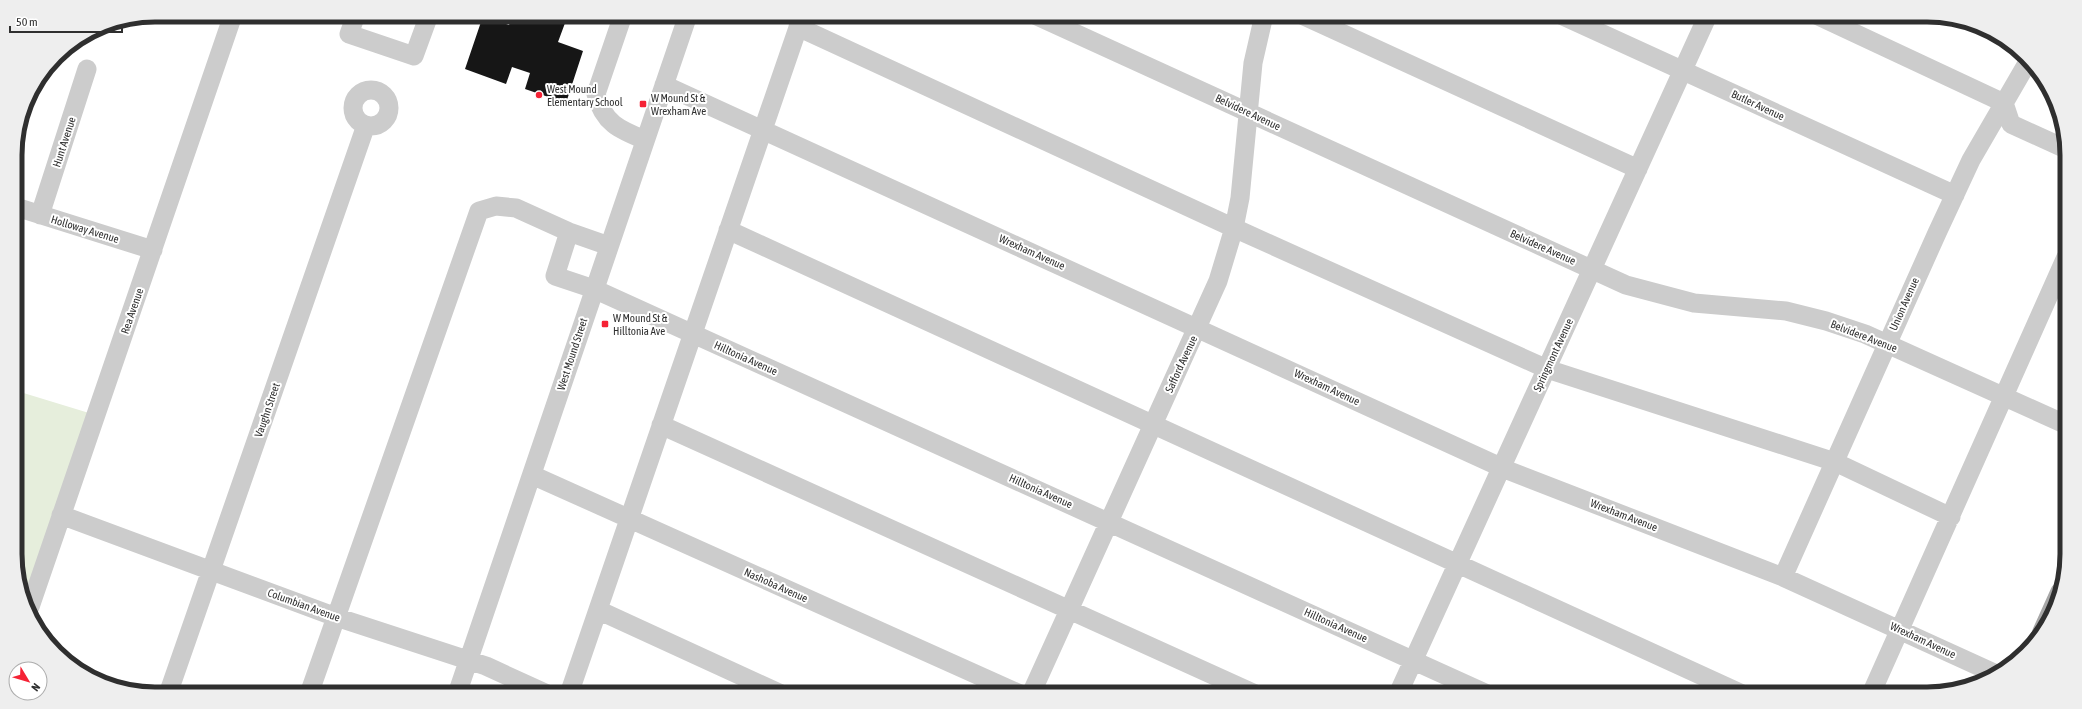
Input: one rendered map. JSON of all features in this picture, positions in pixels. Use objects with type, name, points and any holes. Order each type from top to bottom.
[{"type":"street","name":"Rea Avenue","points":[[31,603],[154,250],[231,22]]},
{"type":"street","points":[[353,22],[349,34],[414,56],[426,22]]},
{"type":"street","points":[[621,22],[596,94],[599,106],[610,123],[624,132],[645,140]]},
{"type":"street","name":"West Mound Street","points":[[459,687],[686,22]]},
{"type":"street","points":[[571,687],[800,22]]},
{"type":"street","points":[[802,22],[1234,228],[1547,369],[1835,462],[1951,517]]},
{"type":"street","name":"Belvidere Avenue","points":[[1050,22],[1626,285],[1694,303],[1786,311],[1833,323],[1865,334],[2060,422]]},
{"type":"street","name":"Safford Avenue","points":[[1034,687],[1198,328],[1218,280],[1234,228],[1240,198],[1253,62],[1262,22]]},
{"type":"street","points":[[1317,22],[1638,168]]},
{"type":"street","name":"Butler Avenue","points":[[1576,22],[1955,195]]},
{"type":"street","name":"Springmont Avenue","points":[[1401,687],[1593,270],[1705,22]]},
{"type":"street","points":[[1831,22],[2004,103],[2011,124],[2059,146]]},
{"type":"street","name":"Union Avenue","points":[[1783,577],[1971,160],[2026,66]]},
{"type":"street","name":"Hunt Avenue","points":[[40,215],[87,69]]},
{"type":"street","name":"Wrexham Avenue","points":[[664,85],[1198,328],[1501,468],[1783,577],[1990,671]]},
{"type":"street","name":"Vaughn Street","points":[[171,687],[212,572],[366,125]]},
{"type":"street","points":[[311,687],[479,211],[496,206],[516,208],[569,232],[609,246]]},
{"type":"street","name":"Holloway Avenue","points":[[22,209],[154,250]]},
{"type":"street","points":[[728,230],[1153,426],[1458,563],[1727,687]]},
{"type":"street","name":"Hilltonia Avenue","points":[[569,232],[555,276],[594,289],[1472,687]]},
{"type":"street","points":[[1874,687],[2005,397],[2060,271]]},
{"type":"street","points":[[661,425],[1240,687]]},
{"type":"street","name":"Nashoba Avenue","points":[[532,475],[1004,687]]},
{"type":"street","name":"Columbian Avenue","points":[[61,515],[336,617],[469,660],[531,687]]},
{"type":"street","points":[[598,610],[766,687]]},
{"type":"green space","points":[[22,393],[89,413],[27,590],[23,571],[22,554]]},
{"type":"building","points":[[481,22],[500,22],[509,25],[510,22],[565,22],[558,42],[583,51],[566,103],[525,89],[530,73],[512,67],[506,84],[465,69]]},
{"type":"place","name":"West Mound Elementary School","points":[[539,95]]},
{"type":"place","name":"W Mound St & Wrexham Ave","points":[[643,104]]},
{"type":"place","name":"W Mound St & Hilltonia Ave","points":[[605,324]]}]
